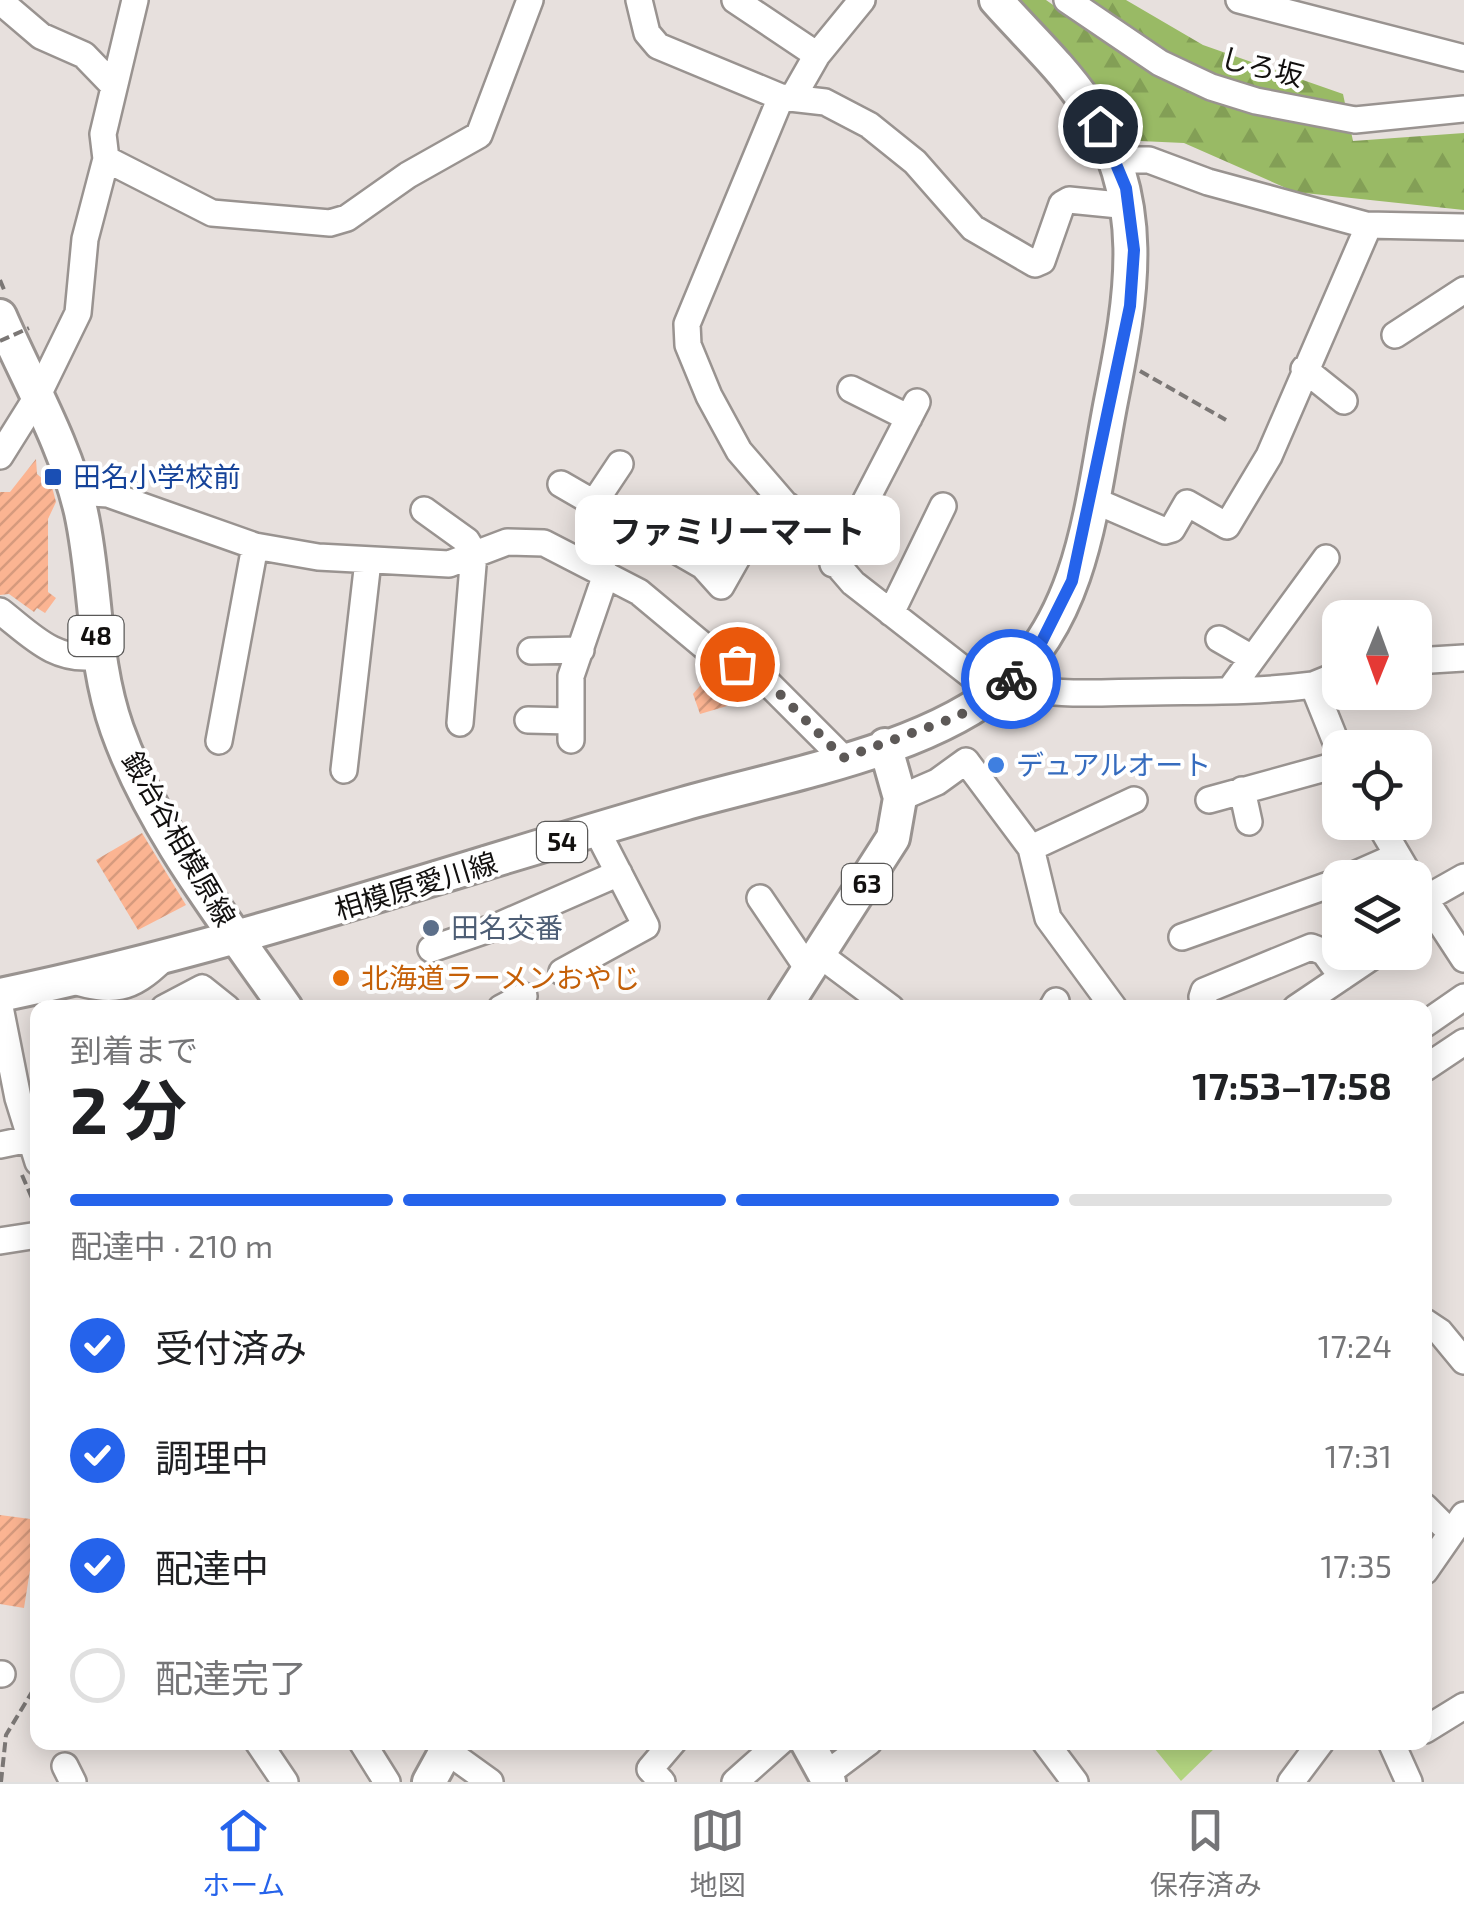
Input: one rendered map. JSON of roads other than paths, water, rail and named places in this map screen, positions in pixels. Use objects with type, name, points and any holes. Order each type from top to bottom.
[{"type":"main road","name":"相模原愛川線","points":[[0,994],[162,960],[238,939],[843,758],[959,716],[1000,688],[1042,641],[1062,605],[1076,567],[1130,306],[1134,250],[1116,160],[1085,102],[996,0]]},
{"type":"main road","name":"鍛冶谷相模原線","points":[[8,320],[75,492],[87,548],[97,656],[114,722],[137,776],[280,1000]]},
{"type":"main road","name":"63","points":[[789,1000],[887,853],[898,824],[900,798],[885,745]]},
{"type":"main road","points":[[429,1782],[447,1750]]},
{"type":"main road","points":[[811,1750],[827,1778]]},
{"type":"street","points":[[0,456],[38,397],[78,313],[86,239],[106,159],[104,134],[134,0]]},
{"type":"street","points":[[106,159],[212,213],[330,223],[347,218],[408,175],[479,135],[530,0]]},
{"type":"street","points":[[640,0],[647,34],[658,46],[787,97],[825,102],[868,125],[914,162],[973,228],[1035,264],[1042,261],[1062,204],[1069,200],[1128,206]]},
{"type":"street","points":[[735,0],[817,56]]},
{"type":"street","points":[[862,0],[787,97],[686,334],[720,423],[833,564],[891,614],[1000,688],[1049,692],[1229,691],[1322,681]]},
{"type":"street","name":"しろ坂","points":[[1067,0],[1160,63],[1211,87],[1256,100],[1354,120],[1464,109]]},
{"type":"street","points":[[0,1],[41,36],[84,55],[113,86]]},
{"type":"street","points":[[1244,1],[1464,58]]},
{"type":"street","points":[[1116,160],[1149,160],[1208,182],[1366,225],[1464,227]]},
{"type":"street","points":[[1091,499],[1165,531],[1172,528],[1192,495],[1235,530],[1304,370],[1338,304],[1365,240],[1366,225]]},
{"type":"street","points":[[1396,335],[1464,290]]},
{"type":"street","points":[[1304,370],[1344,400]]},
{"type":"street","points":[[833,564],[913,410],[851,389]]},
{"type":"street","points":[[594,503],[620,464]]},
{"type":"street","points":[[562,484],[703,566],[721,586],[738,556],[788,506]]},
{"type":"street","points":[[75,492],[108,494],[255,546],[368,561],[449,564],[525,540],[544,543],[658,605],[711,652],[766,680],[843,758]]},
{"type":"street","points":[[891,614],[944,506]]},
{"type":"street","points":[[424,510],[466,541],[474,553],[460,723]]},
{"type":"street","points":[[219,740],[255,546]]},
{"type":"street","points":[[1229,691],[1326,558]]},
{"type":"street","points":[[344,770],[368,561]]},
{"type":"street","points":[[528,720],[571,731],[572,676],[606,574]]},
{"type":"street","points":[[0,610],[58,655],[97,656]]},
{"type":"street","points":[[1220,639],[1252,658]]},
{"type":"street","points":[[531,651],[581,650]]},
{"type":"street","points":[[1432,660],[1464,658]]},
{"type":"street","points":[[1313,685],[1331,730]]},
{"type":"street","points":[[900,798],[937,782],[966,762],[1031,848],[1048,918],[1108,1000]]},
{"type":"street","points":[[1209,800],[1322,769]]},
{"type":"street","points":[[1242,790],[1249,822]]},
{"type":"street","points":[[1031,848],[1092,827],[1134,800]]},
{"type":"street","points":[[562,972],[646,926],[597,831]]},
{"type":"street","points":[[431,949],[502,934],[619,873]]},
{"type":"street","points":[[1432,888],[1464,878]]},
{"type":"street","points":[[1182,937],[1322,887]]},
{"type":"street","points":[[760,898],[802,960],[816,961],[878,1000]]},
{"type":"street","points":[[1432,915],[1464,958]]},
{"type":"street","points":[[1205,1000],[1204,991],[1311,947],[1324,952],[1342,977]]},
{"type":"street","points":[[1308,1000],[1352,970]]},
{"type":"street","points":[[180,1000],[202,988],[220,1000]]},
{"type":"street","points":[[1432,1019],[1464,998]]},
{"type":"street","points":[[0,1007],[28,1096]]},
{"type":"street","points":[[1432,1063],[1464,1042]]},
{"type":"street","points":[[0,1145],[30,1150]]},
{"type":"street","points":[[0,1241],[30,1236]]},
{"type":"street","points":[[1432,1327],[1464,1361]]},
{"type":"street","points":[[1432,1510],[1457,1523],[1432,1560]]},
{"type":"street","points":[[1432,1726],[1464,1706]]},
{"type":"street","points":[[263,1750],[285,1782]]},
{"type":"street","points":[[367,1750],[387,1782]]},
{"type":"street","points":[[453,1750],[490,1782]]},
{"type":"street","points":[[662,1782],[650,1768],[666,1750]]},
{"type":"street","points":[[735,1782],[771,1750]]},
{"type":"street","points":[[827,1778],[860,1750]]},
{"type":"street","points":[[1051,1750],[1074,1782]]},
{"type":"street","points":[[1291,1782],[1315,1750]]},
{"type":"street","points":[[1399,1750],[1409,1782]]},
{"type":"place","name":"田名小学校前","points":[[53,477]]},
{"type":"place","name":"ファミリーマート","points":[[737,664]]},
{"type":"place","name":"デュアルオート","points":[[996,765]]},
{"type":"place","name":"田名交番","points":[[431,928]]},
{"type":"place","name":"北海道ラーメンおやじ","points":[[341,978]]}]
